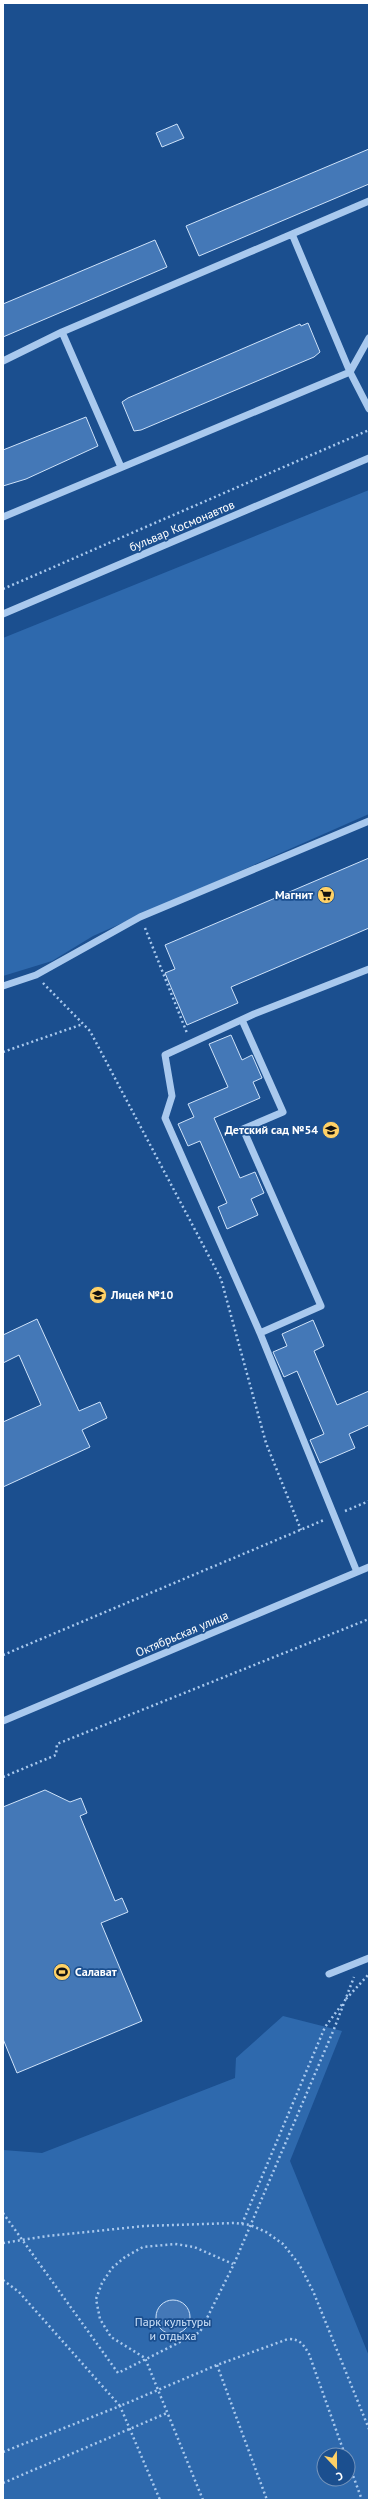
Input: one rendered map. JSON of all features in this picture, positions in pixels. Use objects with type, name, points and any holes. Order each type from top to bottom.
[{"type":"street","points":[[3,361],[62,332],[369,201]]},
{"type":"street","points":[[292,234],[350,372],[369,409]]},
{"type":"street","points":[[62,332],[121,468]]},
{"type":"street","points":[[3,517],[350,372],[369,338]]},
{"type":"street","name":"бульвар Космонавтов","points":[[3,614],[369,458]]},
{"type":"street","points":[[3,986],[36,975],[140,916],[369,821]]},
{"type":"street","points":[[357,1572],[260,1333],[165,1118],[172,1096],[165,1055],[242,1020],[369,969]]},
{"type":"street","points":[[242,1020],[283,1112],[243,1129],[321,1306],[260,1333]]},
{"type":"street","name":"Октябрьская улица","points":[[3,1721],[369,1567]]},
{"type":"street","points":[[329,1974],[369,1958]]},
{"type":"path","points":[[3,589],[369,430]]},
{"type":"path","points":[[140,916],[191,1043]]},
{"type":"path","points":[[36,975],[90,1031],[221,1279],[266,1443],[301,1530]]},
{"type":"path","points":[[3,1052],[83,1024]]},
{"type":"path","points":[[3,1655],[369,1501]]},
{"type":"path","points":[[3,1777],[56,1755],[57,1744],[369,1619]]},
{"type":"path","points":[[3,2213],[118,2373],[145,2358],[200,2332],[234,2264],[360,1961]]},
{"type":"path","points":[[242,2224],[325,2026],[345,2000],[369,1974]]},
{"type":"path","points":[[3,2243],[23,2239],[145,2226],[242,2224],[250,2226],[283,2244],[299,2264],[313,2291],[369,2429]]},
{"type":"path","points":[[203,2500],[145,2358],[111,2337],[100,2319],[96,2299],[102,2283],[112,2268],[125,2257],[143,2247],[158,2244],[194,2247],[234,2264]]},
{"type":"path","points":[[3,2280],[19,2292],[120,2406],[160,2500]]},
{"type":"path","points":[[3,2452],[120,2406],[217,2365],[288,2339],[296,2339],[303,2344],[343,2447]]},
{"type":"path","points":[[217,2365],[268,2500]]},
{"type":"path","points":[[3,2483],[167,2413]]},
{"type":"path","points":[[356,2484],[362,2500]]},
{"type":"green space","points":[[369,490],[369,814],[93,936],[52,961],[3,976],[3,638]]},
{"type":"green space","name":"Парк культуры и отдыха","points":[[283,2016],[342,2031],[290,2161],[369,2356],[369,2500],[3,2500],[3,2150],[42,2153],[235,2078],[236,2058]]},
{"type":"building","points":[[177,124],[184,138],[162,147],[156,133]]},
{"type":"building","points":[[369,149],[369,184],[199,256],[186,226]]},
{"type":"building","points":[[155,240],[167,267],[3,337],[3,304]]},
{"type":"building","points":[[308,323],[320,352],[314,357],[141,430],[134,431],[122,402],[128,398],[300,324],[301,326]]},
{"type":"building","points":[[86,417],[98,446],[26,479],[3,486],[3,450]]},
{"type":"building","points":[[369,858],[369,928],[231,987],[238,1003],[187,1025],[165,973],[175,969],[165,945]]},
{"type":"building","points":[[231,1035],[242,1060],[252,1055],[262,1078],[253,1082],[260,1098],[214,1118],[240,1178],[255,1172],[264,1193],[251,1199],[258,1215],[227,1229],[218,1207],[227,1203],[200,1141],[188,1146],[178,1124],[194,1117],[188,1104],[228,1087],[209,1044]]},
{"type":"building","points":[[37,1319],[79,1411],[100,1402],[107,1418],[82,1430],[90,1447],[3,1487],[3,1422],[41,1405],[19,1355],[3,1363],[3,1335]]},
{"type":"building","points":[[313,1320],[324,1346],[314,1351],[337,1405],[369,1391],[369,1425],[349,1434],[355,1448],[320,1463],[310,1440],[324,1434],[297,1371],[284,1377],[273,1352],[287,1346],[282,1334]]},
{"type":"building","name":"Салават","points":[[45,1790],[70,1802],[81,1798],[87,1813],[80,1816],[115,1901],[122,1898],[128,1912],[101,1923],[142,2021],[17,2073],[3,2039],[3,1807]]},
{"type":"building","points":[[170,2300],[176,2300],[180,2301],[187,2307],[190,2317],[189,2324],[183,2331],[176,2334],[170,2334],[166,2333],[159,2327],[156,2320],[156,2314],[157,2310],[163,2303]]},
{"type":"place","name":"Магнит","points":[[326,895]]},
{"type":"place","name":"Детский сад №54","points":[[331,1130]]},
{"type":"place","name":"Лицей №10","points":[[98,1295]]},
{"type":"place","name":"Салават","points":[[62,1972]]}]
